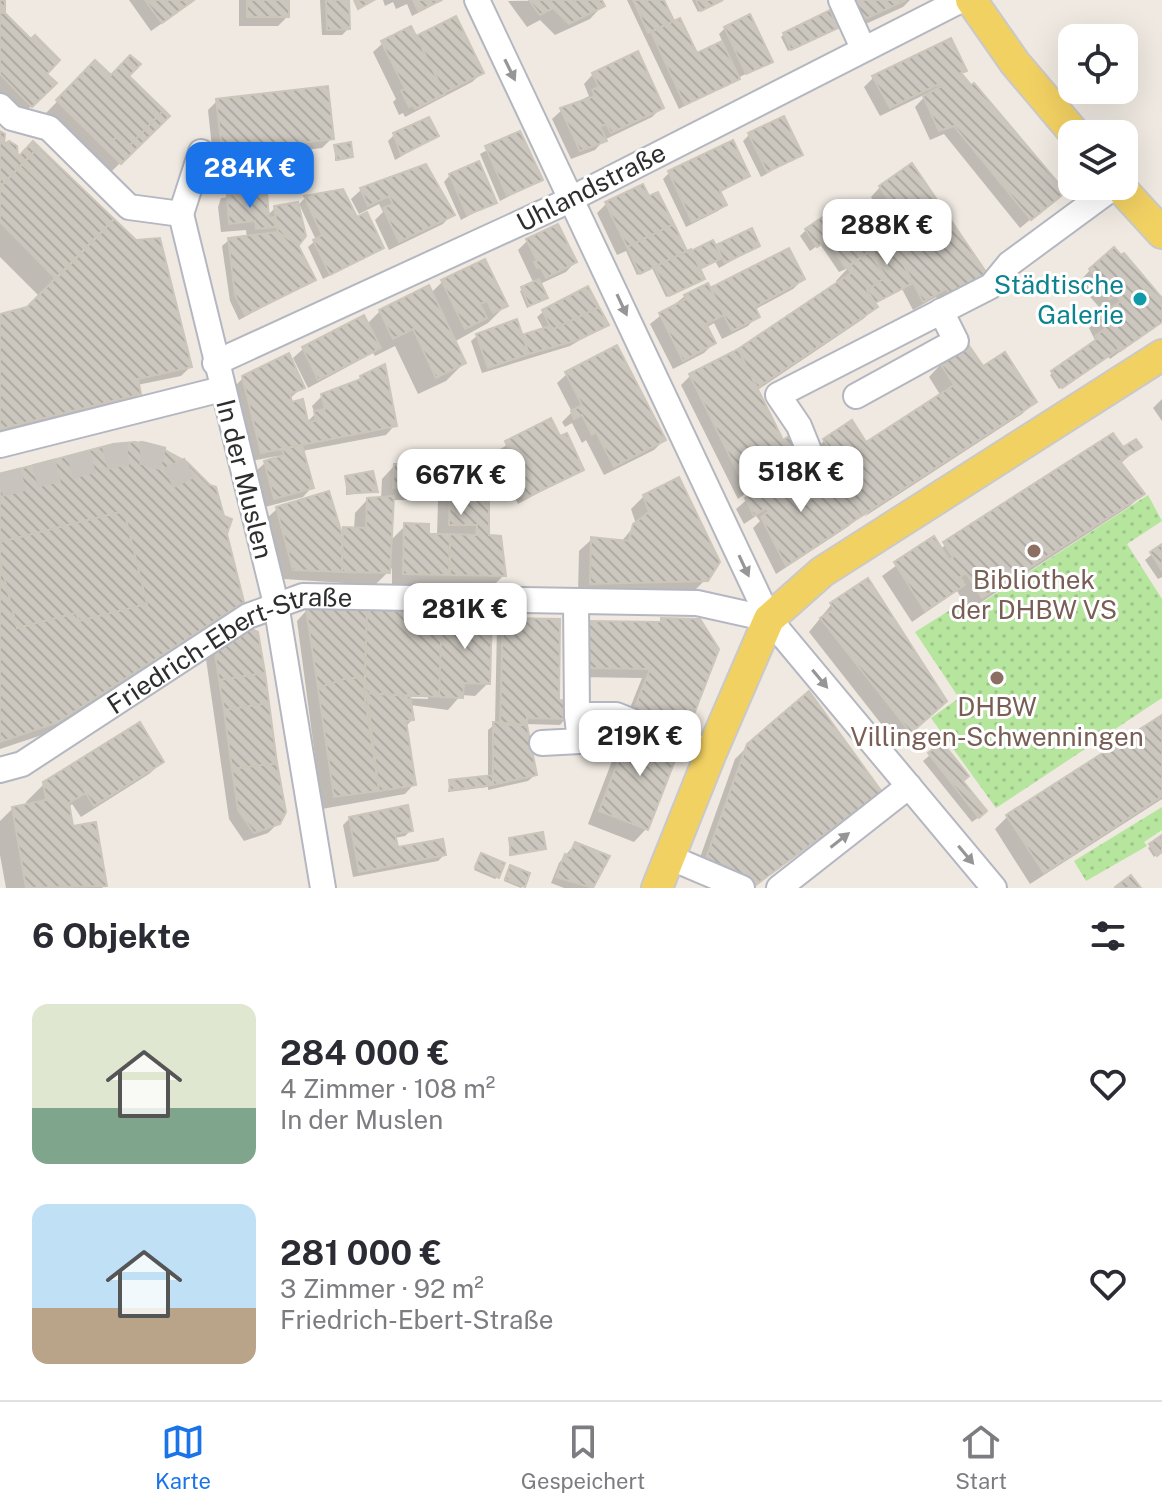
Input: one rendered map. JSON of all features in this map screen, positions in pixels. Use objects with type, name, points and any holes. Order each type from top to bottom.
[{"type":"main road","points":[[971,0],[1015,63],[1063,120]]},
{"type":"main road","points":[[1130,200],[1162,233]]},
{"type":"main road","points":[[657,888],[769,619],[822,572],[1162,355]]},
{"type":"street","points":[[477,0],[769,619],[994,888]]},
{"type":"street","points":[[841,0],[863,48]]},
{"type":"street","name":"Uhlandstraße","points":[[215,363],[572,199],[961,0]]},
{"type":"street","points":[[0,106],[12,118],[49,128],[129,207],[181,214],[201,152]]},
{"type":"street","points":[[820,478],[799,426],[778,395],[991,286],[1009,264],[1098,200]]},
{"type":"street","name":"In der Muslen","points":[[181,214],[276,604],[323,888]]},
{"type":"street","points":[[856,396],[956,341],[941,311]]},
{"type":"street","points":[[0,445],[222,389]]},
{"type":"street","name":"Friedrich-Ebert-Straße","points":[[0,770],[22,764],[248,616],[303,596],[697,603],[769,619]]},
{"type":"street","points":[[542,743],[580,741],[576,601]]},
{"type":"street","points":[[577,715],[616,715],[711,753]]},
{"type":"street","points":[[779,888],[909,786]]},
{"type":"street","points":[[669,857],[742,888]]},
{"type":"green space","points":[[1148,495],[1162,521],[1127,544],[1162,599],[1162,698],[996,808],[931,718],[959,698],[915,632],[963,602],[975,607]]},
{"type":"green space","points":[[1162,807],[1162,830],[1144,842],[1147,846],[1086,881],[1074,861]]},
{"type":"building","points":[[0,0],[5,0],[5,13],[0,13]]},
{"type":"building","points":[[145,0],[194,0],[162,23]]},
{"type":"building","points":[[247,0],[289,0],[289,17],[247,17]]},
{"type":"building","points":[[326,0],[349,0],[350,29],[327,30]]},
{"type":"building","points":[[354,0],[374,0],[358,9]]},
{"type":"building","points":[[413,0],[442,0],[418,11]]},
{"type":"building","points":[[529,0],[602,0],[605,6],[569,24],[553,8],[540,15]]},
{"type":"building","points":[[633,0],[664,0],[674,21],[648,33]]},
{"type":"building","points":[[696,0],[723,0],[701,11]]},
{"type":"building","points":[[851,0],[906,0],[861,21]]},
{"type":"building","points":[[830,10],[838,28],[791,50],[783,33]]},
{"type":"building","points":[[0,13],[5,13],[31,39],[35,35],[60,60],[47,74],[57,83],[32,107],[0,74]]},
{"type":"building","points":[[750,14],[773,62],[746,74],[724,27]]},
{"type":"building","points":[[456,16],[484,73],[444,93],[416,36]]},
{"type":"building","points":[[680,18],[697,53],[722,41],[740,79],[685,105],[651,32]]},
{"type":"building","points":[[411,26],[445,94],[415,109],[413,105],[409,107],[401,91],[405,89],[381,41]]},
{"type":"building","points":[[951,38],[967,71],[961,73],[971,85],[974,83],[1058,183],[1058,198],[1031,220],[954,126],[939,131],[923,96],[940,87],[939,84],[890,108],[872,76]]},
{"type":"building","points":[[638,51],[664,108],[611,133],[606,124],[600,127],[607,141],[580,151],[560,108],[595,96],[592,90],[599,87],[592,73]]},
{"type":"building","points":[[130,55],[141,64],[129,76],[164,110],[129,146],[119,135],[111,142],[62,94],[95,60],[111,75]]},
{"type":"building","points":[[328,86],[334,139],[273,146],[274,152],[223,158],[216,99]]},
{"type":"building","points":[[62,94],[111,142],[119,135],[129,146],[164,110],[170,116],[121,164],[56,100]]},
{"type":"building","points":[[784,116],[803,155],[767,172],[748,133]]},
{"type":"building","points":[[429,117],[439,136],[401,155],[393,133]]},
{"type":"building","points":[[0,131],[5,134],[4,144],[9,141],[17,146],[18,157],[33,141],[39,147],[0,187]]},
{"type":"building","points":[[520,131],[543,180],[507,196],[485,146]]},
{"type":"building","points":[[733,140],[750,176],[720,191],[727,205],[692,222],[668,171]]},
{"type":"building","points":[[351,142],[353,157],[337,160],[334,145]]},
{"type":"building","points":[[39,147],[114,219],[97,237],[22,164]]},
{"type":"building","points":[[479,161],[497,203],[467,215],[449,174]]},
{"type":"building","points":[[912,163],[988,275],[954,298],[946,289],[923,302],[877,211],[891,204],[879,186]]},
{"type":"building","points":[[22,164],[97,237],[56,279],[0,222],[0,187]]},
{"type":"building","points":[[426,164],[455,215],[399,242],[383,208],[393,204],[389,196],[368,206],[360,188]]},
{"type":"building","points":[[265,168],[267,192],[227,195],[224,170]]},
{"type":"building","points":[[643,184],[649,196],[658,192],[674,224],[627,247],[605,202]]},
{"type":"building","points":[[343,189],[357,217],[367,212],[384,248],[330,275],[313,240],[322,235],[304,196]]},
{"type":"building","points":[[267,192],[269,218],[274,217],[275,227],[256,229],[255,221],[229,224],[227,195]]},
{"type":"building","points":[[298,202],[306,236],[299,245],[278,232],[274,206]]},
{"type":"building","points":[[839,206],[869,252],[846,268],[827,240],[817,247],[805,229]]},
{"type":"building","points":[[114,219],[136,240],[160,238],[192,367],[138,379],[141,394],[0,429],[0,314],[27,307]]},
{"type":"building","points":[[558,224],[577,262],[546,278],[540,267],[537,268],[534,262],[537,261],[526,239]]},
{"type":"building","points":[[674,224],[687,251],[640,274],[627,247]]},
{"type":"building","points":[[752,228],[760,246],[725,263],[716,245]]},
{"type":"building","points":[[886,230],[913,283],[875,303],[867,290],[886,277],[863,242]]},
{"type":"building","points":[[277,232],[298,245],[316,280],[245,315],[235,295],[228,238]]},
{"type":"building","points":[[713,240],[722,258],[700,269],[691,251]]},
{"type":"building","name":"Städtische Galerie","points":[[1114,247],[1121,255],[1124,253],[1162,298],[1162,322],[1120,351],[1097,317],[1121,301],[1115,295],[1110,299],[1092,279],[1095,277],[1089,269]]},
{"type":"building","points":[[789,248],[805,279],[755,307],[760,317],[732,331],[710,288]]},
{"type":"building","points":[[691,249],[705,279],[669,296],[654,267]]},
{"type":"building","points":[[869,252],[886,277],[867,290],[878,307],[757,388],[738,349],[851,273],[847,267]]},
{"type":"building","points":[[485,259],[508,306],[493,313],[487,301],[480,304],[487,318],[465,329],[441,280]]},
{"type":"building","points":[[539,279],[548,298],[529,306],[521,287]]},
{"type":"building","points":[[708,283],[724,315],[706,324],[716,343],[683,361],[659,313]]},
{"type":"building","points":[[429,285],[466,363],[436,378],[413,329],[393,339],[379,310]]},
{"type":"building","points":[[588,286],[599,307],[552,330],[542,310]]},
{"type":"building","points":[[599,307],[609,325],[578,340],[529,354],[522,335],[550,326],[552,330]]},
{"type":"building","points":[[364,315],[381,348],[318,380],[302,347]]},
{"type":"building","points":[[517,319],[529,354],[488,368],[476,334]]},
{"type":"building","points":[[1105,329],[1119,349],[1062,388],[1051,371],[1097,339],[1095,336]]},
{"type":"building","points":[[968,344],[983,366],[1005,352],[1037,402],[863,515],[824,455],[831,451],[823,439],[852,420],[866,442],[954,385],[940,363]]},
{"type":"building","points":[[617,345],[666,440],[614,467],[596,432],[592,435],[582,415],[574,419],[571,411],[582,405],[565,372]]},
{"type":"building","points":[[738,349],[783,440],[792,434],[802,455],[747,491],[689,374]]},
{"type":"building","points":[[289,353],[305,388],[290,394],[292,402],[303,399],[308,422],[316,421],[314,411],[325,409],[321,394],[361,379],[360,376],[385,364],[397,426],[261,453],[242,376]]},
{"type":"building","points":[[551,418],[560,436],[567,433],[584,470],[524,499],[506,463],[513,459],[505,441]]},
{"type":"building","points":[[1113,433],[1123,447],[1136,439],[1142,447],[1120,461],[1145,494],[982,598],[966,573],[960,577],[965,585],[925,611],[894,562],[934,536],[949,560],[953,557],[943,542]]},
{"type":"building","points":[[135,442],[159,447],[187,462],[210,485],[216,487],[224,516],[232,519],[227,534],[244,602],[56,723],[0,742],[0,474],[113,444]]},
{"type":"building","points":[[302,445],[314,488],[274,499],[264,461],[284,455],[282,449]]},
{"type":"building","points":[[394,464],[459,465],[459,479],[489,479],[489,535],[501,536],[506,576],[450,575],[450,534],[476,535],[477,525],[449,525],[450,489],[393,488]]},
{"type":"building","points":[[786,466],[808,501],[840,480],[863,515],[786,566],[761,517],[769,511],[766,508],[754,516],[745,498],[758,489],[756,486]]},
{"type":"building","points":[[373,471],[378,492],[348,493],[345,476]]},
{"type":"building","points":[[679,477],[720,562],[708,581],[590,584],[591,537],[629,541],[633,524],[649,512],[643,495]]},
{"type":"building","points":[[329,491],[342,534],[342,572],[293,570],[276,507]]},
{"type":"building","points":[[394,496],[390,573],[342,572],[343,527],[366,528],[367,498]]},
{"type":"building","points":[[124,511],[147,604],[79,621],[76,613],[17,628],[0,561],[0,542]]},
{"type":"building","points":[[404,523],[429,524],[429,534],[450,534],[449,575],[403,574]]},
{"type":"building","points":[[1162,544],[1162,571],[1150,552]]},
{"type":"building","points":[[868,578],[947,701],[911,733],[820,618],[834,609],[830,603]]},
{"type":"building","points":[[306,609],[367,610],[365,678],[347,678],[318,688]]},
{"type":"building","points":[[367,610],[442,611],[439,697],[364,693]]},
{"type":"building","points":[[442,611],[492,612],[490,684],[464,683],[463,698],[439,697]]},
{"type":"building","points":[[503,618],[560,619],[559,700],[568,701],[568,719],[527,718],[527,725],[500,725]]},
{"type":"building","points":[[661,618],[700,619],[719,649],[684,740],[630,719],[650,669],[586,668],[587,621],[661,622]]},
{"type":"building","points":[[250,628],[258,632],[265,673],[219,680],[214,647]]},
{"type":"building","points":[[265,673],[269,703],[224,710],[219,680]]},
{"type":"building","points":[[347,678],[365,678],[379,791],[334,797],[318,688]]},
{"type":"building","points":[[809,691],[882,792],[753,887],[703,867],[747,744]]},
{"type":"building","points":[[364,693],[410,696],[414,720],[406,721],[416,785],[379,791]]},
{"type":"building","points":[[269,703],[277,763],[232,769],[224,710]]},
{"type":"building","points":[[1162,715],[1162,796],[1044,873],[1006,815]]},
{"type":"building","points":[[140,722],[164,762],[94,806],[69,766]]},
{"type":"building","points":[[493,722],[527,725],[537,775],[493,785]]},
{"type":"building","points":[[632,726],[681,745],[648,830],[599,811]]},
{"type":"building","points":[[942,742],[969,776],[963,781],[987,811],[979,818],[928,753]]},
{"type":"building","points":[[277,763],[286,812],[280,824],[254,833],[238,810],[232,769]]},
{"type":"building","points":[[69,766],[86,793],[69,803],[73,826],[96,822],[107,886],[26,888],[12,807],[46,800],[43,782]]},
{"type":"building","points":[[493,775],[493,785],[450,790],[449,780]]},
{"type":"building","points":[[408,805],[413,831],[395,834],[398,847],[443,839],[446,855],[359,872],[349,817]]},
{"type":"building","points":[[543,832],[546,849],[511,855],[509,838]]},
{"type":"building","points":[[1162,835],[1162,852],[1157,856],[1149,844]]},
{"type":"building","points":[[575,842],[610,856],[593,888],[556,877],[565,854],[569,856]]},
{"type":"building","points":[[481,853],[505,863],[499,878],[475,867]]},
{"type":"building","points":[[510,865],[530,873],[525,887],[505,879]]},
{"type":"building","points":[[1131,875],[1141,888],[1115,887]]},
{"type":"tunnel","points":[[0,485],[118,455],[142,453],[173,461],[184,483]]},
{"type":"place","name":"Städtische Galerie","points":[[1140,299]]},
{"type":"place","name":"Bibliothek der DHBW VS","points":[[1034,551]]},
{"type":"place","name":"DHBW Villingen-Schwenningen","points":[[997,678]]}]
